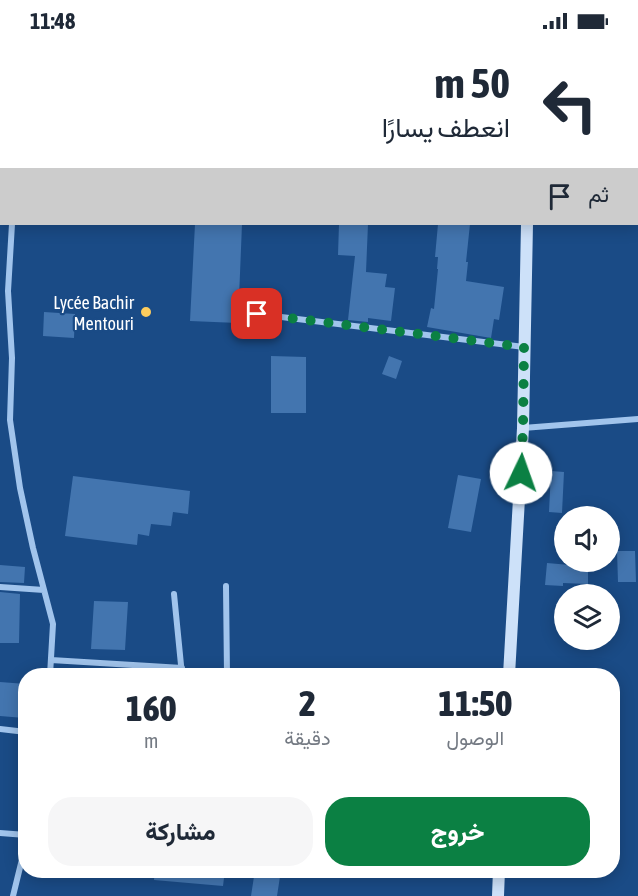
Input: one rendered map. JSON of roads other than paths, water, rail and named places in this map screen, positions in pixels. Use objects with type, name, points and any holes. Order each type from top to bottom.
[{"type":"street","points":[[12,225],[8,291],[12,358],[10,420],[20,488],[53,624],[50,668]]},
{"type":"street","points":[[510,668],[523,428],[528,225]]},
{"type":"street","points":[[257,314],[524,347]]},
{"type":"street","points":[[523,428],[638,419]]},
{"type":"street","points":[[226,586],[226,668]]},
{"type":"street","points":[[0,587],[44,590]]},
{"type":"street","points":[[174,594],[182,668]]},
{"type":"street","points":[[51,660],[138,668]]},
{"type":"street","points":[[0,729],[18,731]]},
{"type":"street","points":[[0,833],[18,834]]},
{"type":"street","points":[[13,896],[18,876]]},
{"type":"street","points":[[498,896],[499,878]]},
{"type":"place","name":"Lycée Bachir Mentouri","points":[[146,312]]}]
